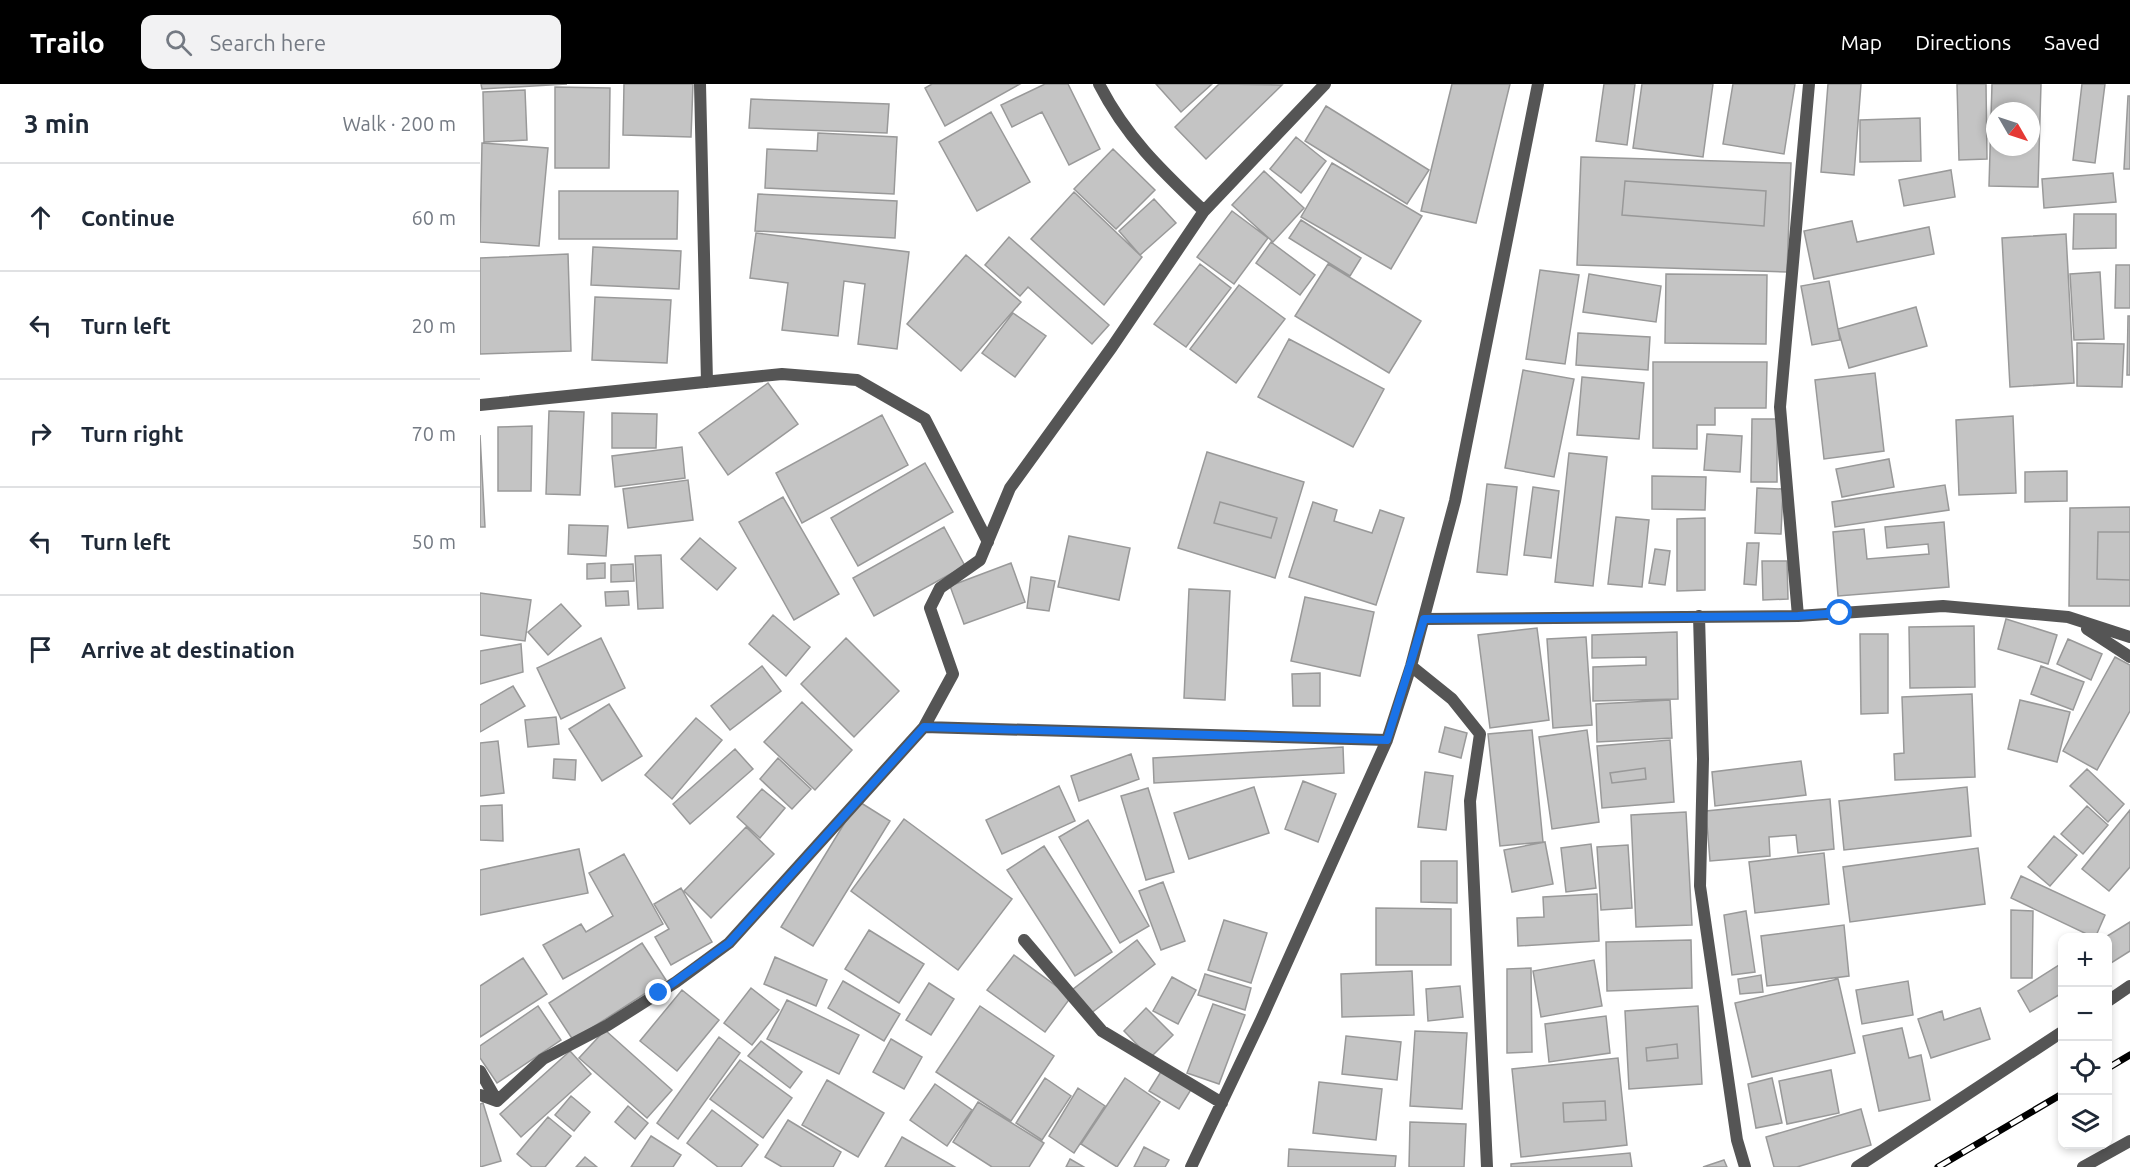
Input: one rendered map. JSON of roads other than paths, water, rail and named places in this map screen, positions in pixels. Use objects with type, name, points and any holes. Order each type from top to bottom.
[{"type":"street","points":[[700,84],[707,382]]},
{"type":"street","points":[[1099,84],[1116,117],[1148,156],[1204,211]]},
{"type":"street","points":[[497,1101],[543,1059],[676,982],[729,943],[924,727],[953,674],[930,608],[940,588],[980,560],[1010,488],[1112,347],[1204,211],[1325,84]]},
{"type":"street","points":[[1191,1167],[1387,740],[1411,666],[1455,501],[1538,84]]},
{"type":"street","points":[[1798,616],[1780,407],[1809,84]]},
{"type":"street","points":[[480,405],[782,374],[856,380],[925,419],[988,542]]},
{"type":"street","points":[[1424,619],[1798,616],[1943,606],[2068,617],[2130,637]]},
{"type":"street","points":[[1699,616],[1702,759],[1700,886],[1737,1140],[1745,1167]]},
{"type":"street","points":[[2068,617],[2130,657]]},
{"type":"street","points":[[1411,666],[1452,699],[1480,734],[1470,801],[1487,1167]]},
{"type":"street","points":[[924,727],[1387,740]]},
{"type":"street","points":[[1024,940],[1102,1031],[1222,1103]]},
{"type":"street","points":[[2112,998],[2130,986]]},
{"type":"street","points":[[1857,1167],[2058,1035]]},
{"type":"street","points":[[480,1071],[497,1101]]},
{"type":"street","points":[[480,1095],[497,1101]]},
{"type":"street","points":[[2083,1167],[2130,1141]]},
{"type":"railway","points":[[2112,1066],[2130,1055]]},
{"type":"railway","points":[[1938,1167],[2060,1095]]}]
